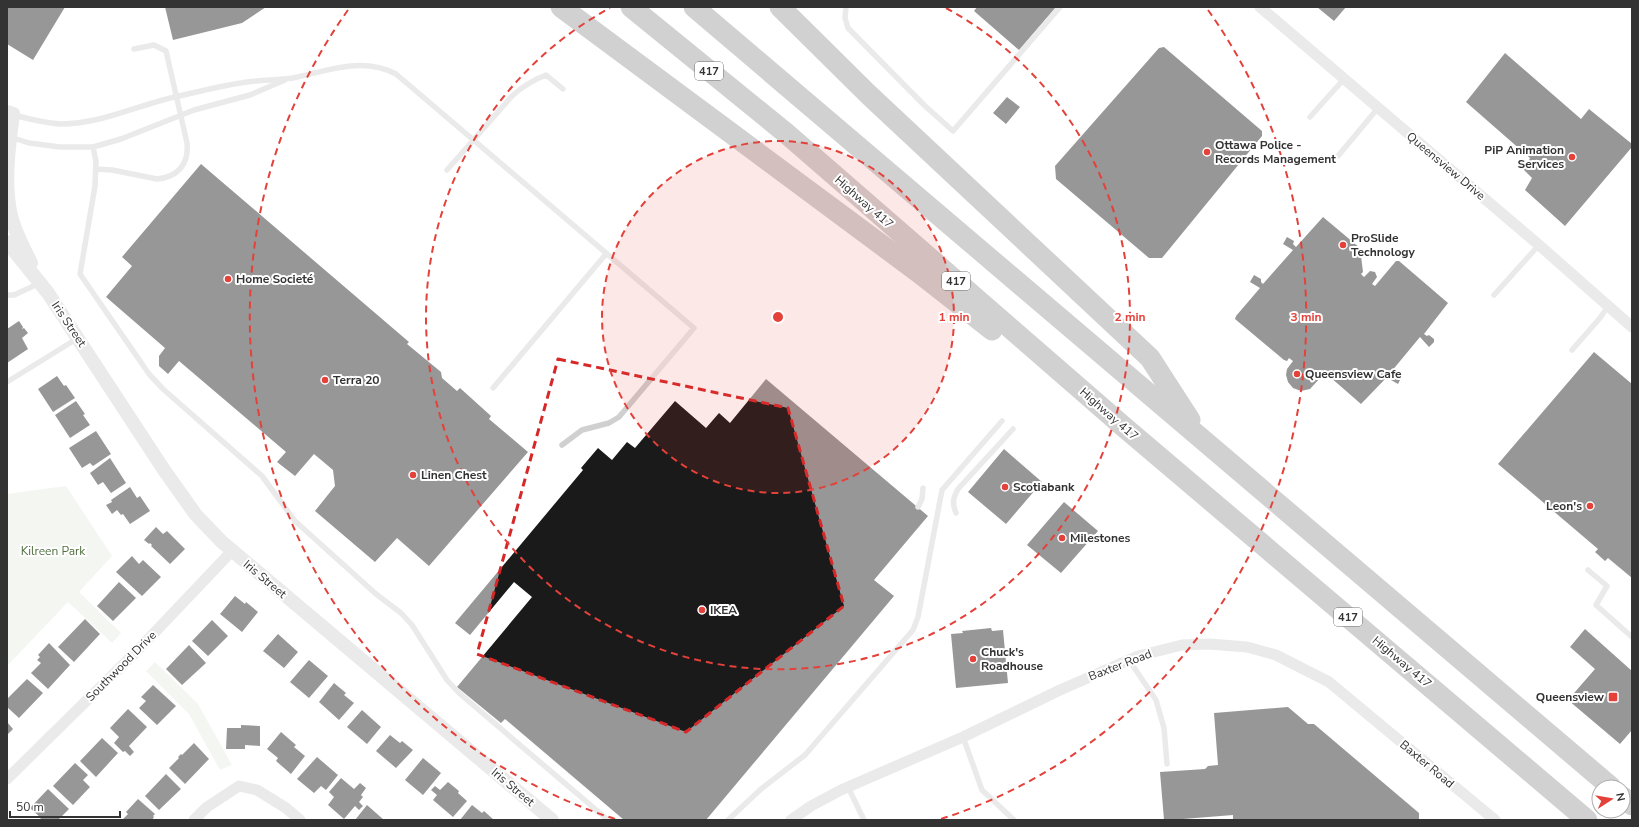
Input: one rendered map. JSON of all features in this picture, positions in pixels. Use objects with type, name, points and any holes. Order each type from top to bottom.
[{"type":"highway","points":[[561,7],[918,272],[1082,401],[1124,427]]},
{"type":"highway","name":"Highway 417","points":[[632,7],[787,134],[1124,427],[1588,820]]},
{"type":"highway","points":[[694,7],[1602,779]]},
{"type":"highway","points":[[780,7],[869,95],[1150,358],[1202,439]]},
{"type":"street","name":"Queensview Drive","points":[[1260,7],[1539,245],[1632,327]]},
{"type":"street","name":"Iris Street","points":[[10,113],[7,178],[8,200],[13,224],[40,282]]},
{"type":"street","name":"Iris Street","points":[[7,242],[40,282],[164,470],[196,514],[232,551],[552,820]]},
{"type":"street","name":"Southwood Drive","points":[[7,779],[136,652],[232,551]]},
{"type":"street","name":"Baxter Road","points":[[791,820],[811,806],[848,787],[963,737],[1060,690],[1128,660],[1182,645],[1209,644],[1247,647],[1276,655],[1329,682],[1495,820]]},
{"type":"street","points":[[194,820],[207,806],[239,786],[258,790],[286,808],[300,820]]},
{"type":"lane","points":[[846,7],[845,18],[848,28],[924,105],[953,131],[1060,7]]},
{"type":"lane","points":[[96,169],[112,170],[157,179],[170,176],[177,172],[186,161],[188,152],[166,51],[154,45],[134,50]]},
{"type":"lane","points":[[10,113],[48,122],[73,123],[91,121],[177,96],[246,82],[292,78],[358,64],[378,66],[403,79],[694,328],[619,417],[608,423],[582,430],[562,445]]},
{"type":"lane","points":[[447,170],[473,139],[523,86],[546,75],[563,89]]},
{"type":"lane","points":[[8,137],[29,143],[60,147],[93,147],[121,139],[194,110],[250,95],[292,78]]},
{"type":"lane","points":[[1310,117],[1344,79]]},
{"type":"lane","points":[[1338,156],[1378,108]]},
{"type":"lane","points":[[93,147],[96,160],[95,186],[80,274],[156,382],[262,476],[295,521],[376,594],[401,613],[412,625],[434,662],[447,680],[459,693],[608,820]]},
{"type":"lane","points":[[1494,294],[1539,245]]},
{"type":"lane","points":[[493,388],[606,254]]},
{"type":"lane","points":[[7,295],[14,295],[40,282]]},
{"type":"lane","points":[[1572,350],[1600,318],[1608,306]]},
{"type":"lane","points":[[7,382],[78,338]]},
{"type":"lane","points":[[728,820],[761,789],[804,755],[913,630],[918,617],[942,490],[1002,421]]},
{"type":"lane","points":[[956,513],[953,505],[953,498],[958,489],[1013,429]]},
{"type":"lane","points":[[918,507],[922,499],[923,488]]},
{"type":"lane","points":[[1588,570],[1607,586],[1596,605],[1632,637]]},
{"type":"lane","points":[[1128,660],[1156,700],[1164,728],[1167,764]]},
{"type":"lane","points":[[963,737],[982,790],[1014,820]]},
{"type":"lane","points":[[848,787],[864,820]]},
{"type":"highlighted area","points":[[558,359],[788,408],[844,606],[686,732],[477,654]]},
{"type":"green space","name":"Kilreen Park","points":[[66,486],[112,556],[79,592],[121,633],[112,643],[68,602],[7,666],[7,494]]},
{"type":"green space","points":[[155,662],[198,704],[232,765],[220,770],[189,714],[146,671]]},
{"type":"building","points":[[7,7],[65,7],[33,60],[7,44]]},
{"type":"building","points":[[165,7],[266,7],[242,23],[173,40]]},
{"type":"building","points":[[977,7],[1056,7],[1019,50],[974,11]]},
{"type":"building","points":[[1317,7],[1346,7],[1334,21]]},
{"type":"building","points":[[1164,47],[1262,131],[1262,136],[1162,258],[1149,258],[1056,179],[1055,166],[1159,48]]},
{"type":"building","points":[[1505,53],[1581,119],[1589,109],[1632,144],[1632,147],[1565,226],[1525,190],[1532,178],[1524,170],[1530,158],[1466,102]]},
{"type":"building","points":[[1007,97],[1020,107],[1006,124],[993,113]]},
{"type":"building","points":[[201,164],[409,342],[407,344],[441,372],[442,378],[457,391],[460,388],[491,416],[489,419],[528,452],[429,566],[397,538],[375,562],[315,511],[335,486],[333,470],[314,454],[295,476],[277,462],[286,452],[179,361],[168,374],[159,366],[159,356],[165,348],[106,297],[132,266],[122,257]]},
{"type":"building","points":[[1323,217],[1360,248],[1363,272],[1361,274],[1364,277],[1370,271],[1375,272],[1377,277],[1372,284],[1375,286],[1396,261],[1399,261],[1448,303],[1424,334],[1427,336],[1429,335],[1434,339],[1434,342],[1429,347],[1420,337],[1391,372],[1397,374],[1401,378],[1398,384],[1391,380],[1388,376],[1361,404],[1322,370],[1317,375],[1321,377],[1310,389],[1301,391],[1293,388],[1288,382],[1286,375],[1287,369],[1293,361],[1289,358],[1287,361],[1284,360],[1235,319],[1260,288],[1250,282],[1254,275],[1261,279],[1263,284],[1293,250],[1283,244],[1287,237],[1294,241],[1293,244],[1296,247]]},
{"type":"building","points":[[19,321],[23,327],[22,329],[24,328],[28,333],[22,338],[28,349],[7,363],[7,329]]},
{"type":"building","name":"Leon's","points":[[1594,352],[1632,384],[1632,578],[1608,558],[1605,561],[1595,552],[1598,549],[1498,464]]},
{"type":"building","points":[[57,376],[64,386],[66,385],[75,398],[53,412],[38,389]]},
{"type":"building","name":"IKEA","points":[[766,379],[928,516],[874,580],[894,596],[706,820],[624,820],[505,719],[501,723],[457,687],[532,597],[514,582],[470,635],[455,623],[583,470],[581,468],[598,448],[612,460],[627,442],[635,448],[675,401],[706,428],[719,413],[730,423]]},
{"type":"building","points":[[76,401],[85,414],[83,415],[90,425],[70,438],[55,415]]},
{"type":"building","points":[[96,431],[111,454],[93,466],[90,463],[82,468],[69,448]]},
{"type":"building","name":"Scotiabank","points":[[1004,449],[1042,482],[1006,524],[968,492]]},
{"type":"building","points":[[110,458],[126,483],[111,493],[103,482],[98,485],[90,473]]},
{"type":"building","points":[[130,487],[137,498],[140,496],[150,511],[130,524],[123,514],[121,515],[117,510],[112,514],[106,505]]},
{"type":"building","name":"Milestones","points":[[1064,502],[1098,531],[1061,573],[1027,545]]},
{"type":"building","points":[[156,527],[163,534],[167,531],[185,549],[170,564],[151,546],[152,545],[150,543],[149,544],[144,540]]},
{"type":"building","points":[[132,556],[139,564],[143,560],[161,577],[142,596],[116,572]]},
{"type":"building","points":[[119,582],[136,598],[113,621],[97,606]]},
{"type":"building","points":[[235,596],[245,604],[246,602],[258,612],[242,632],[220,614]]},
{"type":"building","points":[[85,619],[100,634],[74,662],[58,647]]},
{"type":"building","points":[[212,620],[228,636],[208,656],[192,641]]},
{"type":"building","points":[[991,628],[992,631],[1003,630],[1008,683],[956,688],[951,634],[963,633],[962,631]]},
{"type":"building","points":[[1585,629],[1632,671],[1632,730],[1620,744],[1568,700],[1595,669],[1570,647]]},
{"type":"building","points":[[278,634],[298,652],[284,668],[263,651]]},
{"type":"building","points":[[49,643],[70,665],[48,689],[31,673],[41,663],[37,660],[40,657],[38,655]]},
{"type":"building","points":[[189,645],[206,663],[182,685],[166,669]]},
{"type":"building","points":[[309,660],[328,676],[309,698],[290,682]]},
{"type":"building","points":[[27,679],[43,693],[19,718],[7,707],[7,699]]},
{"type":"building","points":[[334,683],[346,693],[344,695],[354,703],[339,720],[319,702]]},
{"type":"building","points":[[153,685],[176,706],[157,725],[139,708],[146,701],[141,697]]},
{"type":"building","points":[[1288,707],[1308,724],[1314,724],[1419,813],[1419,820],[1233,820],[1233,815],[1183,819],[1184,820],[1164,820],[1160,772],[1205,769],[1208,766],[1218,765],[1214,713]]},
{"type":"building","points":[[128,709],[147,727],[129,746],[134,752],[130,756],[125,751],[123,752],[114,743],[119,737],[110,728]]},
{"type":"building","points":[[362,710],[381,727],[367,744],[347,727]]},
{"type":"building","points":[[7,722],[13,729],[7,735]]},
{"type":"building","points":[[241,725],[260,726],[260,746],[245,745],[245,749],[226,749],[227,728],[241,728]]},
{"type":"building","points":[[281,732],[296,745],[294,747],[305,756],[291,774],[276,761],[278,758],[267,749]]},
{"type":"building","points":[[390,735],[400,743],[402,741],[413,750],[396,768],[376,751]]},
{"type":"building","points":[[102,738],[118,753],[96,777],[80,761]]},
{"type":"building","points":[[194,743],[209,759],[185,784],[169,768],[181,754],[182,755]]},
{"type":"building","points":[[317,757],[338,775],[326,790],[321,786],[314,793],[297,779]]},
{"type":"building","points":[[423,758],[441,773],[423,795],[405,780]]},
{"type":"building","points":[[75,763],[88,775],[83,780],[90,787],[73,805],[53,786]]},
{"type":"building","points":[[166,774],[181,789],[159,810],[145,796]]},
{"type":"building","points":[[341,778],[354,789],[360,783],[366,788],[361,795],[363,797],[359,802],[363,806],[359,810],[355,806],[344,819],[328,805],[334,797],[329,792]]},
{"type":"building","points":[[448,782],[459,791],[458,793],[467,801],[453,817],[433,800],[437,795],[431,790],[435,786],[440,790]]},
{"type":"building","points":[[48,789],[69,809],[58,820],[39,820],[41,818],[30,808]]},
{"type":"building","points":[[138,799],[155,814],[152,820],[122,820],[128,814],[126,812]]},
{"type":"building","points":[[367,805],[384,820],[355,820]]},
{"type":"building","points":[[472,805],[482,813],[484,811],[494,820],[460,820]]},
{"type":"place","name":"Ottawa Police - Records Management","points":[[1207,152]]},
{"type":"place","name":"PiP Animation Services","points":[[1572,157]]},
{"type":"place","name":"ProSlide Technology","points":[[1343,245]]},
{"type":"place","name":"Home Societé","points":[[228,279]]},
{"type":"place","name":"Queensview Cafe","points":[[1297,374]]},
{"type":"place","name":"Terra 20","points":[[325,380]]},
{"type":"place","name":"Linen Chest","points":[[413,475]]},
{"type":"place","name":"Scotiabank","points":[[1005,487]]},
{"type":"place","name":"Leon's","points":[[1590,506]]},
{"type":"place","name":"Milestones","points":[[1062,538]]},
{"type":"place","name":"IKEA","points":[[702,610]]},
{"type":"place","name":"Chuck's Roadhouse","points":[[973,659]]},
{"type":"place","name":"Queensview","points":[[1613,697]]}]
